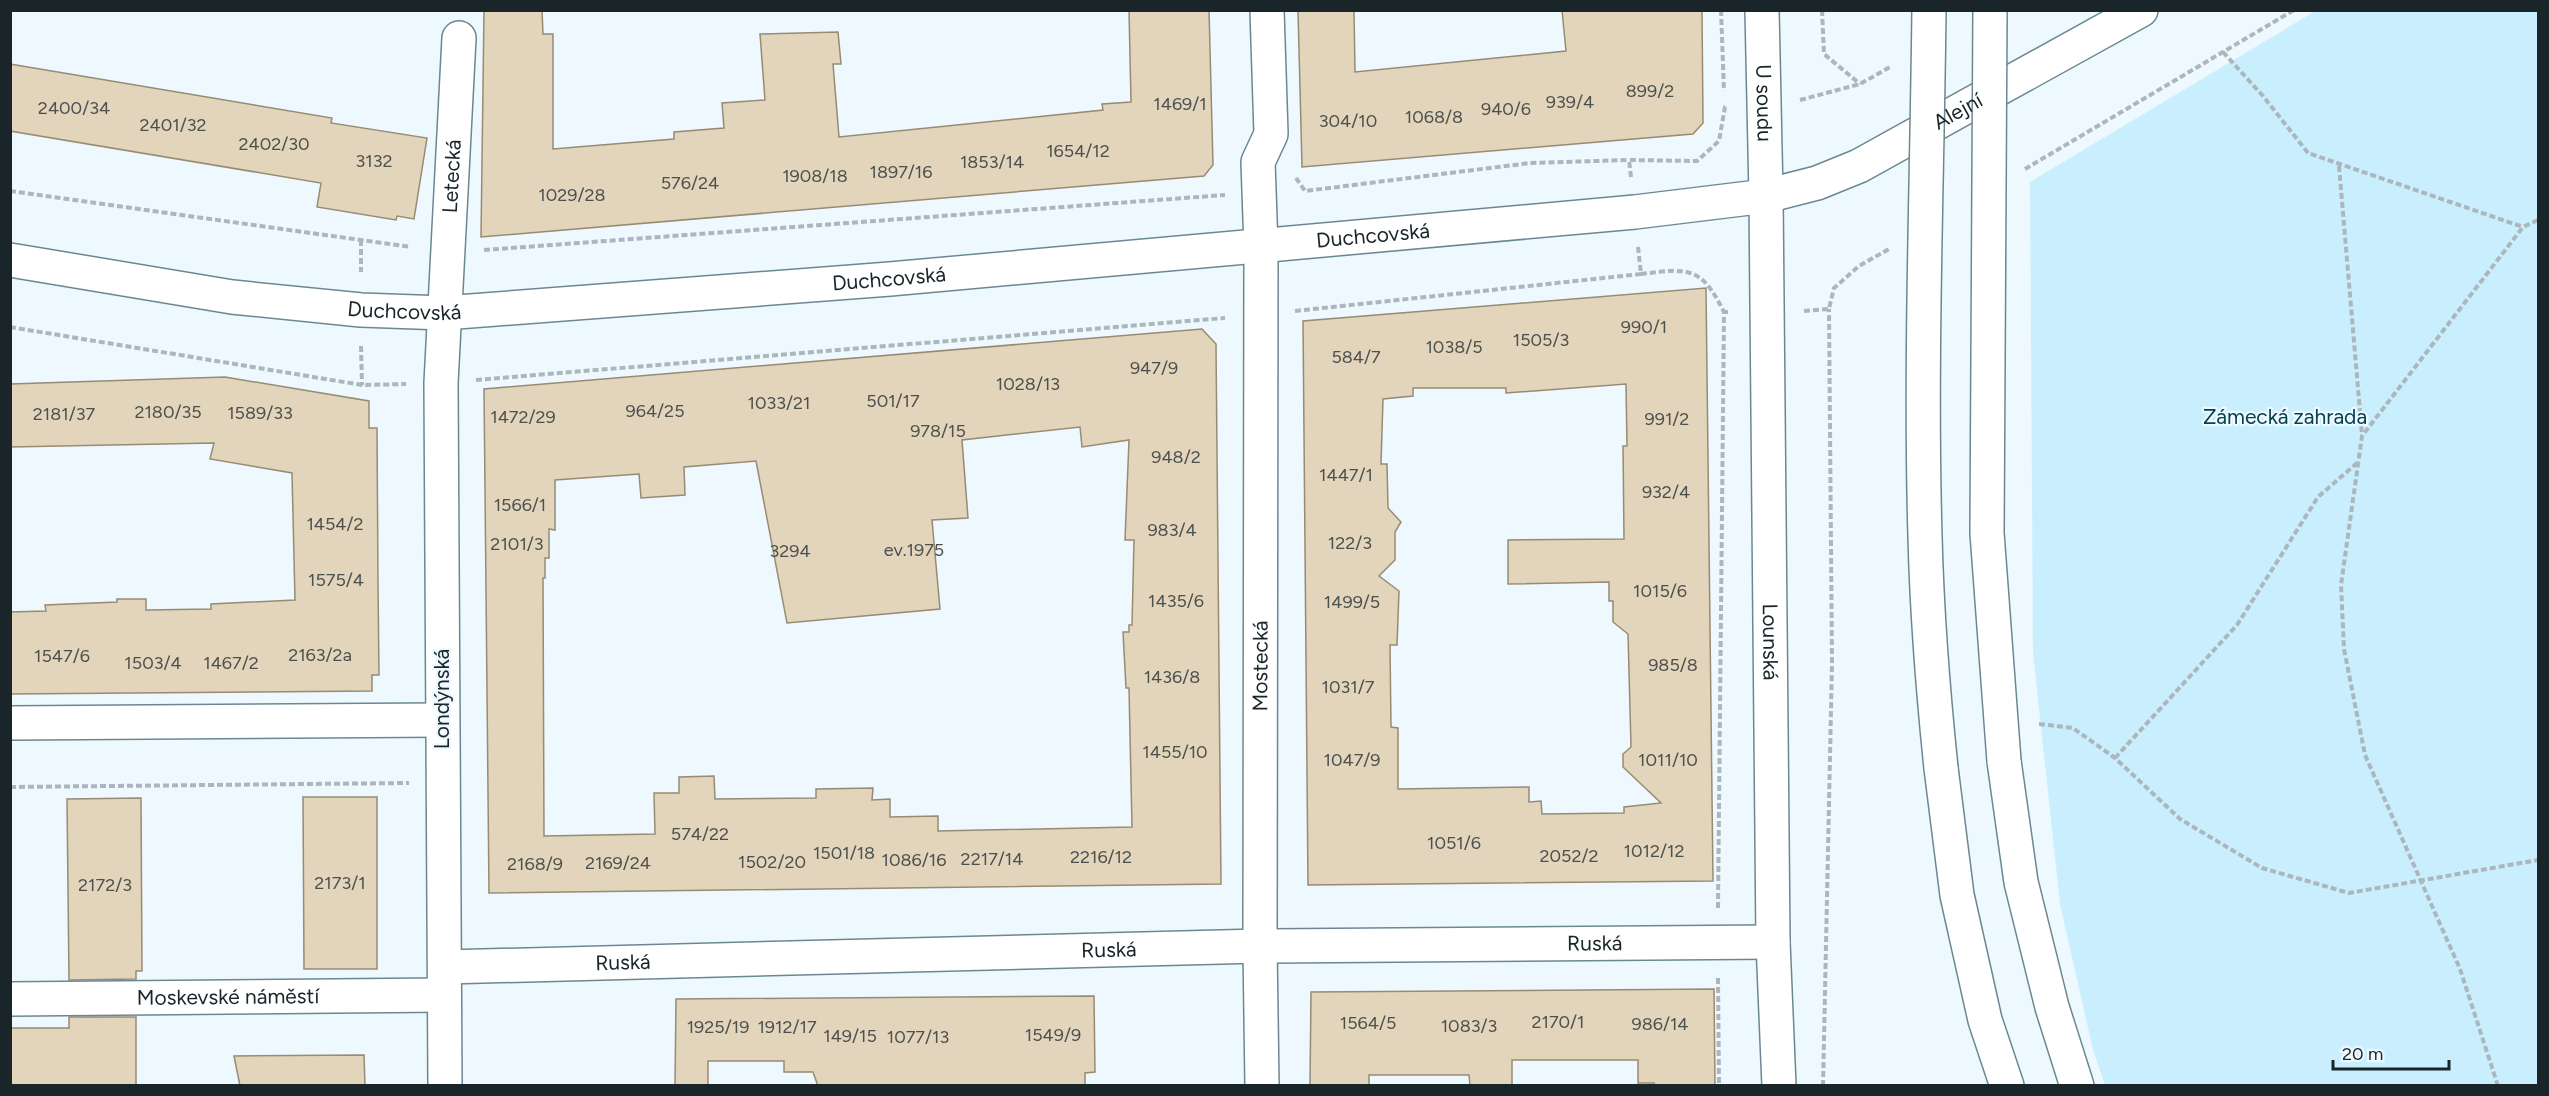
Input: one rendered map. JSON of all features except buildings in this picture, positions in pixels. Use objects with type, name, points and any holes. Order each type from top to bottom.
[{"type":"main road","name":"Mostecká","points":[[1262,1086],[1260,946],[1261,247],[1258,162],[1270,134],[1267,10]]},
{"type":"main road","name":"U soudu","points":[[1762,10],[1766,196]]},
{"type":"main road","points":[[1929,10],[1924,379],[1925,536],[1931,663],[1957,895],[1985,1020],[2007,1086]]},
{"type":"main road","points":[[1990,10],[1987,533],[2004,761],[2020,882],[2052,1007],[2077,1086]]},
{"type":"main road","name":"Alejní","points":[[1766,196],[1817,183],[1859,165],[2140,10]]},
{"type":"main road","name":"Letecká","points":[[444,313],[459,38]]},
{"type":"main road","name":"Duchcovská","points":[[10,260],[232,297],[361,310],[444,313],[866,281],[1261,247],[1635,212],[1766,196]]},
{"type":"main road","name":"Lounská","points":[[1766,196],[1773,942],[1779,1086]]},
{"type":"main road","name":"Londýnská","points":[[444,313],[441,383],[441,720],[445,1086]]},
{"type":"main road","points":[[10,723],[441,720]]},
{"type":"main road","name":"Ruská","points":[[445,981],[1260,946],[1773,942]]},
{"type":"main road","name":"Moskevské náměstí","points":[[10,999],[445,981]]},
{"type":"path","points":[[1721,10],[1725,107]]},
{"type":"path","points":[[1822,10],[1824,54],[1860,84]]},
{"type":"path","points":[[2294,10],[2223,52],[2263,96],[2308,153],[2339,166],[2523,227]]},
{"type":"path","points":[[10,191],[448,253],[1231,194],[1231,182],[1294,175],[1305,191],[1530,164],[1629,160]]},
{"type":"path","points":[[2339,166],[2362,436],[2341,585],[2344,649],[2365,755],[2460,969],[2498,1086]]},
{"type":"path","points":[[2362,436],[2523,227],[2538,220]]},
{"type":"path","points":[[10,327],[362,386],[441,383],[1260,315],[1641,274]]},
{"type":"path","points":[[1823,1086],[1832,663],[1829,309]]},
{"type":"path","points":[[1719,1086],[1718,943],[1724,312],[1767,314]]},
{"type":"path","points":[[2115,758],[2237,625],[2318,497],[2358,463]]},
{"type":"path","points":[[2028,722],[2073,728],[2115,758],[2180,819],[2262,868],[2349,893],[2538,860]]},
{"type":"path","points":[[10,787],[443,783]]},
{"type":"green space","name":"Zámecká zahrada","points":[[2317,10],[2538,11],[2538,1085],[2105,1085],[2093,1050],[2060,904],[2033,653],[2030,182]]}]
